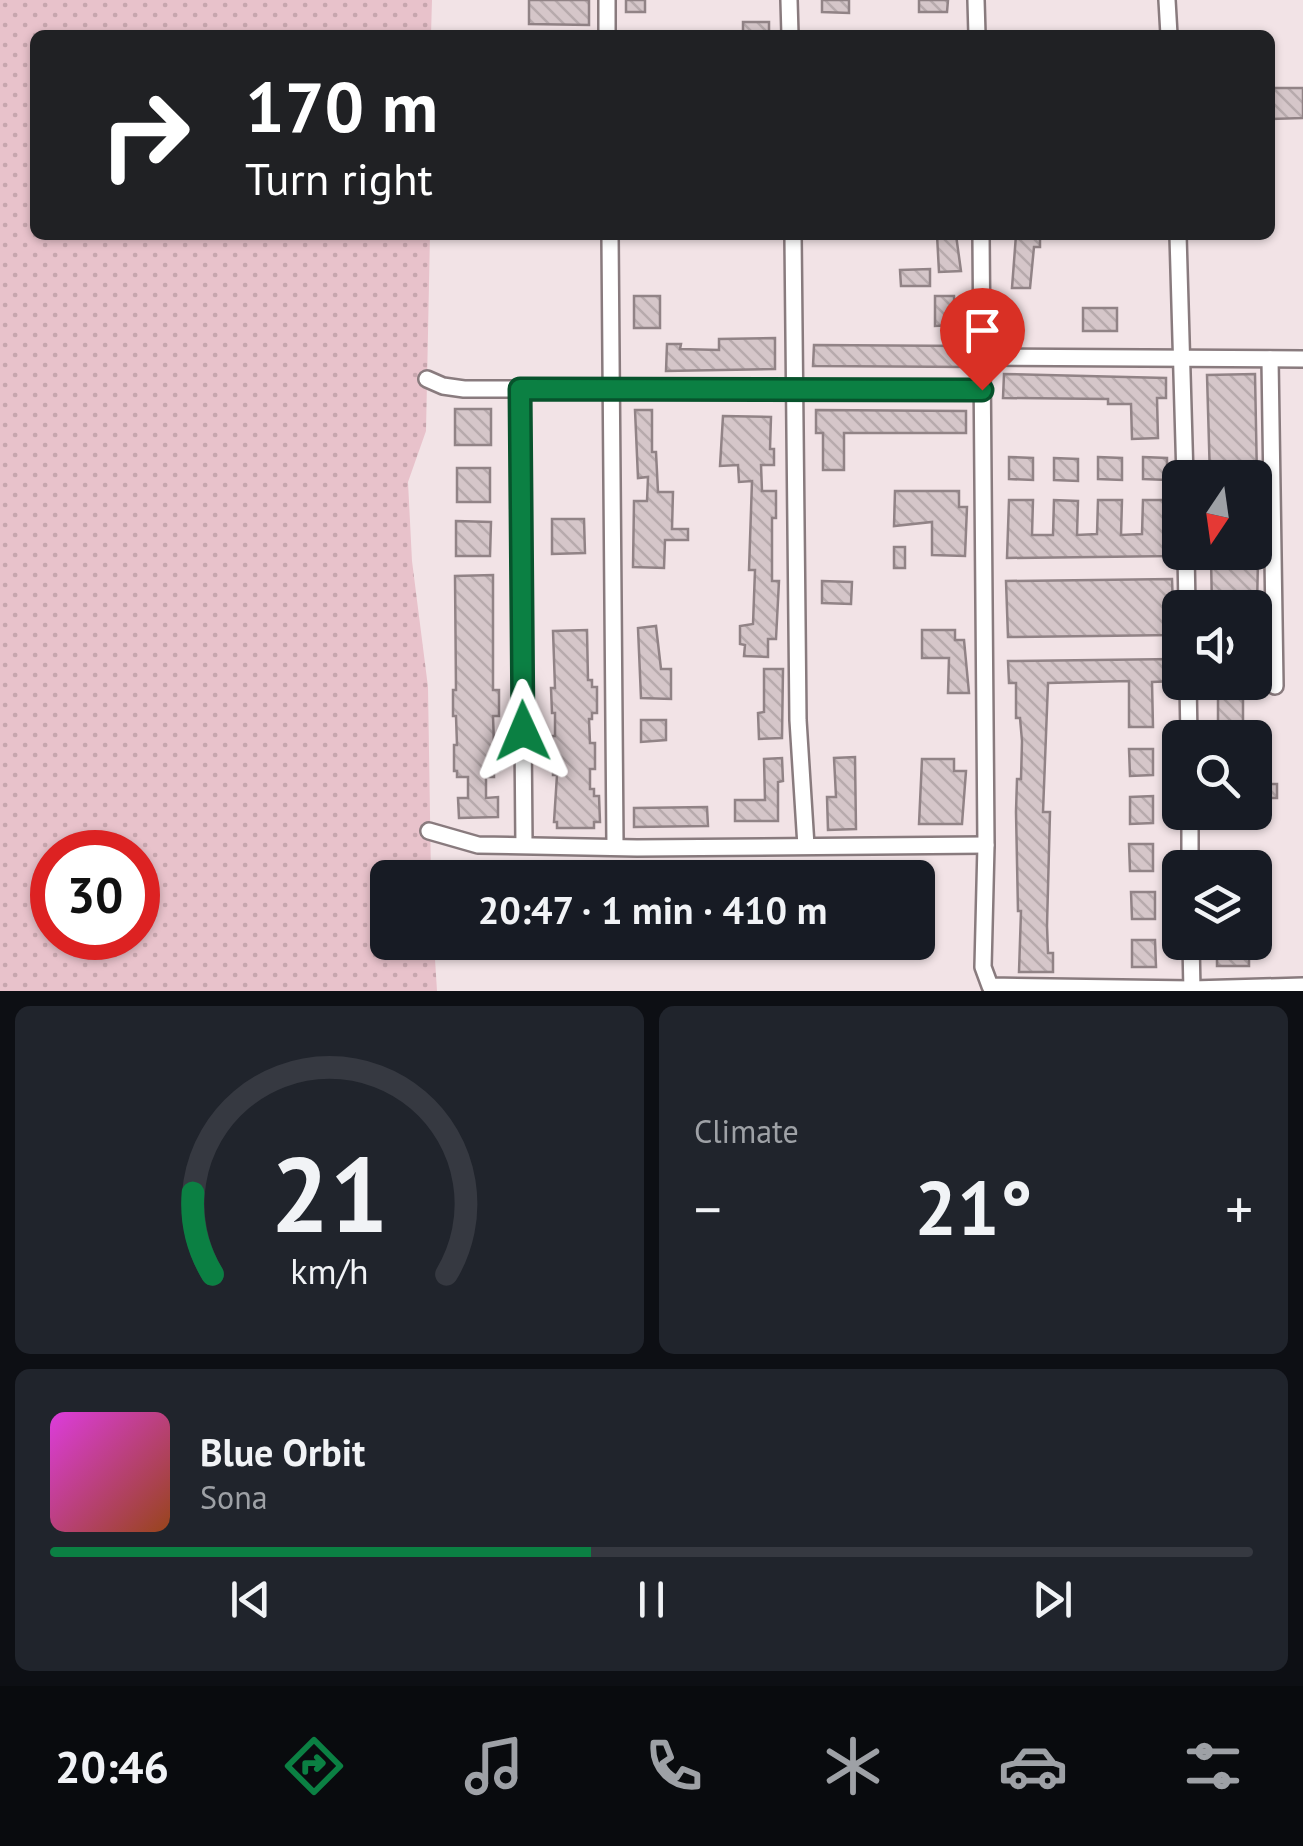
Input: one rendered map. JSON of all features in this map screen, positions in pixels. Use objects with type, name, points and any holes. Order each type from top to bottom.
[{"type":"street","points":[[607,0],[608,30]]},
{"type":"street","points":[[790,0],[790,30]]},
{"type":"street","points":[[976,0],[977,30]]},
{"type":"street","points":[[1168,0],[1169,30]]},
{"type":"street","points":[[610,240],[616,845]]},
{"type":"street","points":[[793,240],[798,720],[806,846]]},
{"type":"street","points":[[981,240],[986,845],[983,967],[990,986],[1192,990],[1303,986]]},
{"type":"street","points":[[1178,240],[1186,460]]},
{"type":"street","points":[[982,356],[1303,359]]},
{"type":"street","points":[[1270,358],[1275,686]]},
{"type":"street","points":[[427,378],[443,386],[464,389],[982,390]]},
{"type":"street","points":[[520,389],[524,845]]},
{"type":"street","points":[[429,831],[478,845],[986,845]]},
{"type":"street","points":[[1191,960],[1192,990]]},
{"type":"shaded area","points":[[0,0],[432,0],[431,30],[30,30],[30,240],[430,240],[426,431],[408,482],[412,561],[428,687],[431,860],[370,860],[370,960],[435,960],[437,991],[0,991]]},
{"type":"building","points":[[529,0],[589,0],[589,25],[529,24]]},
{"type":"building","points":[[626,0],[645,0],[645,12],[626,12]]},
{"type":"building","points":[[822,0],[849,0],[849,13],[822,12]]},
{"type":"building","points":[[919,0],[948,0],[947,12],[919,12]]},
{"type":"building","points":[[743,22],[769,22],[769,30],[743,30]]},
{"type":"building","points":[[1275,88],[1303,88],[1303,118],[1275,119]]},
{"type":"building","points":[[937,240],[957,240],[961,271],[939,272]]},
{"type":"building","points":[[1016,240],[1040,240],[1040,247],[1034,247],[1030,288],[1012,288]]},
{"type":"building","points":[[930,269],[930,286],[901,286],[900,270]]},
{"type":"building","points":[[634,296],[660,296],[660,328],[634,328]]},
{"type":"building","points":[[935,296],[954,296],[955,325],[935,326]]},
{"type":"building","points":[[1083,308],[1117,308],[1117,331],[1083,331]]},
{"type":"building","points":[[775,338],[775,369],[666,371],[667,344],[681,344],[680,349],[719,350],[719,339]]},
{"type":"building","points":[[814,345],[971,346],[971,367],[813,366]]},
{"type":"building","points":[[1004,374],[1166,378],[1166,398],[1157,398],[1158,438],[1132,439],[1131,404],[1108,404],[1108,399],[1003,398]]},
{"type":"building","points":[[1255,374],[1257,460],[1209,460],[1207,375]]},
{"type":"building","points":[[455,409],[491,409],[491,445],[455,445]]},
{"type":"building","points":[[635,410],[652,410],[652,452],[656,452],[658,492],[673,492],[672,529],[688,529],[688,540],[665,540],[664,568],[633,567],[634,501],[647,501],[648,477],[638,478]]},
{"type":"building","points":[[816,410],[966,411],[966,433],[844,433],[844,470],[823,470],[823,433],[816,433]]},
{"type":"building","points":[[723,416],[771,417],[774,465],[761,465],[762,491],[776,491],[772,581],[779,581],[776,639],[768,639],[768,657],[744,656],[745,645],[740,644],[740,626],[753,624],[755,570],[749,570],[752,481],[739,482],[738,465],[720,466]]},
{"type":"building","points":[[1009,457],[1033,458],[1033,480],[1009,479]]},
{"type":"building","points":[[1098,457],[1122,458],[1122,480],[1098,479]]},
{"type":"building","points":[[1143,457],[1167,458],[1162,460],[1162,480],[1143,479]]},
{"type":"building","points":[[1054,458],[1078,459],[1078,481],[1054,480]]},
{"type":"building","points":[[457,468],[490,468],[490,502],[457,502]]},
{"type":"building","points":[[895,491],[959,491],[959,507],[967,507],[965,556],[932,555],[932,522],[894,526]]},
{"type":"building","points":[[1009,500],[1033,500],[1032,535],[1053,535],[1054,500],[1078,501],[1077,535],[1097,534],[1098,500],[1122,500],[1121,535],[1142,534],[1143,500],[1162,500],[1162,556],[1007,558]]},
{"type":"building","points":[[552,519],[584,519],[585,553],[552,554]]},
{"type":"building","points":[[456,521],[491,522],[490,556],[456,556]]},
{"type":"building","points":[[894,547],[905,547],[905,568],[894,568]]},
{"type":"building","points":[[1211,570],[1258,570],[1257,590],[1212,590]]},
{"type":"building","points":[[493,575],[493,690],[499,690],[499,716],[493,716],[494,745],[499,745],[500,770],[494,771],[494,777],[486,777],[486,798],[498,797],[498,817],[459,818],[458,798],[468,798],[468,777],[457,777],[454,771],[455,576]]},
{"type":"building","points":[[1172,579],[1172,590],[1162,590],[1162,635],[1008,637],[1006,581]]},
{"type":"building","points":[[822,581],[852,582],[851,604],[822,603]]},
{"type":"building","points":[[656,626],[661,669],[671,669],[671,699],[641,698],[638,628]]},
{"type":"building","points":[[587,630],[588,680],[592,680],[592,687],[597,687],[597,713],[589,719],[590,743],[595,743],[590,789],[594,789],[594,796],[599,796],[600,822],[594,822],[594,828],[557,828],[557,775],[549,769],[549,743],[555,736],[551,688],[555,688],[553,631]]},
{"type":"building","points":[[922,630],[955,630],[955,640],[964,640],[969,693],[948,693],[949,658],[922,658]]},
{"type":"building","points":[[1162,659],[1162,682],[1152,682],[1153,727],[1129,727],[1129,681],[1048,683],[1043,812],[1050,812],[1047,926],[1053,972],[1019,972],[1021,911],[1016,812],[1022,741],[1020,718],[1016,718],[1016,683],[1009,683],[1008,661]]},
{"type":"building","points":[[764,669],[783,669],[782,738],[759,739],[758,713],[764,712]]},
{"type":"building","points":[[1218,700],[1243,700],[1243,720],[1218,720]]},
{"type":"building","points":[[641,720],[666,720],[666,740],[641,742]]},
{"type":"building","points":[[1129,749],[1153,749],[1153,775],[1130,776]]},
{"type":"building","points":[[855,757],[856,829],[828,830],[827,797],[836,797],[834,758]]},
{"type":"building","points":[[782,758],[778,821],[735,821],[735,800],[765,800],[764,759]]},
{"type":"building","points":[[922,759],[954,759],[954,771],[966,771],[962,824],[919,824]]},
{"type":"building","points":[[1272,784],[1277,784],[1277,798],[1272,798]]},
{"type":"building","points":[[1153,796],[1153,823],[1130,824],[1130,797]]},
{"type":"building","points":[[707,807],[708,826],[634,827],[634,808]]},
{"type":"building","points":[[1129,844],[1153,844],[1153,871],[1130,871]]},
{"type":"building","points":[[1131,892],[1155,892],[1155,919],[1132,919]]},
{"type":"building","points":[[1132,940],[1155,940],[1156,967],[1132,967]]},
{"type":"building","points":[[1217,960],[1249,960],[1249,966],[1217,966]]},
{"type":"route","points":[[523,731],[520,389],[982,390]]}]
